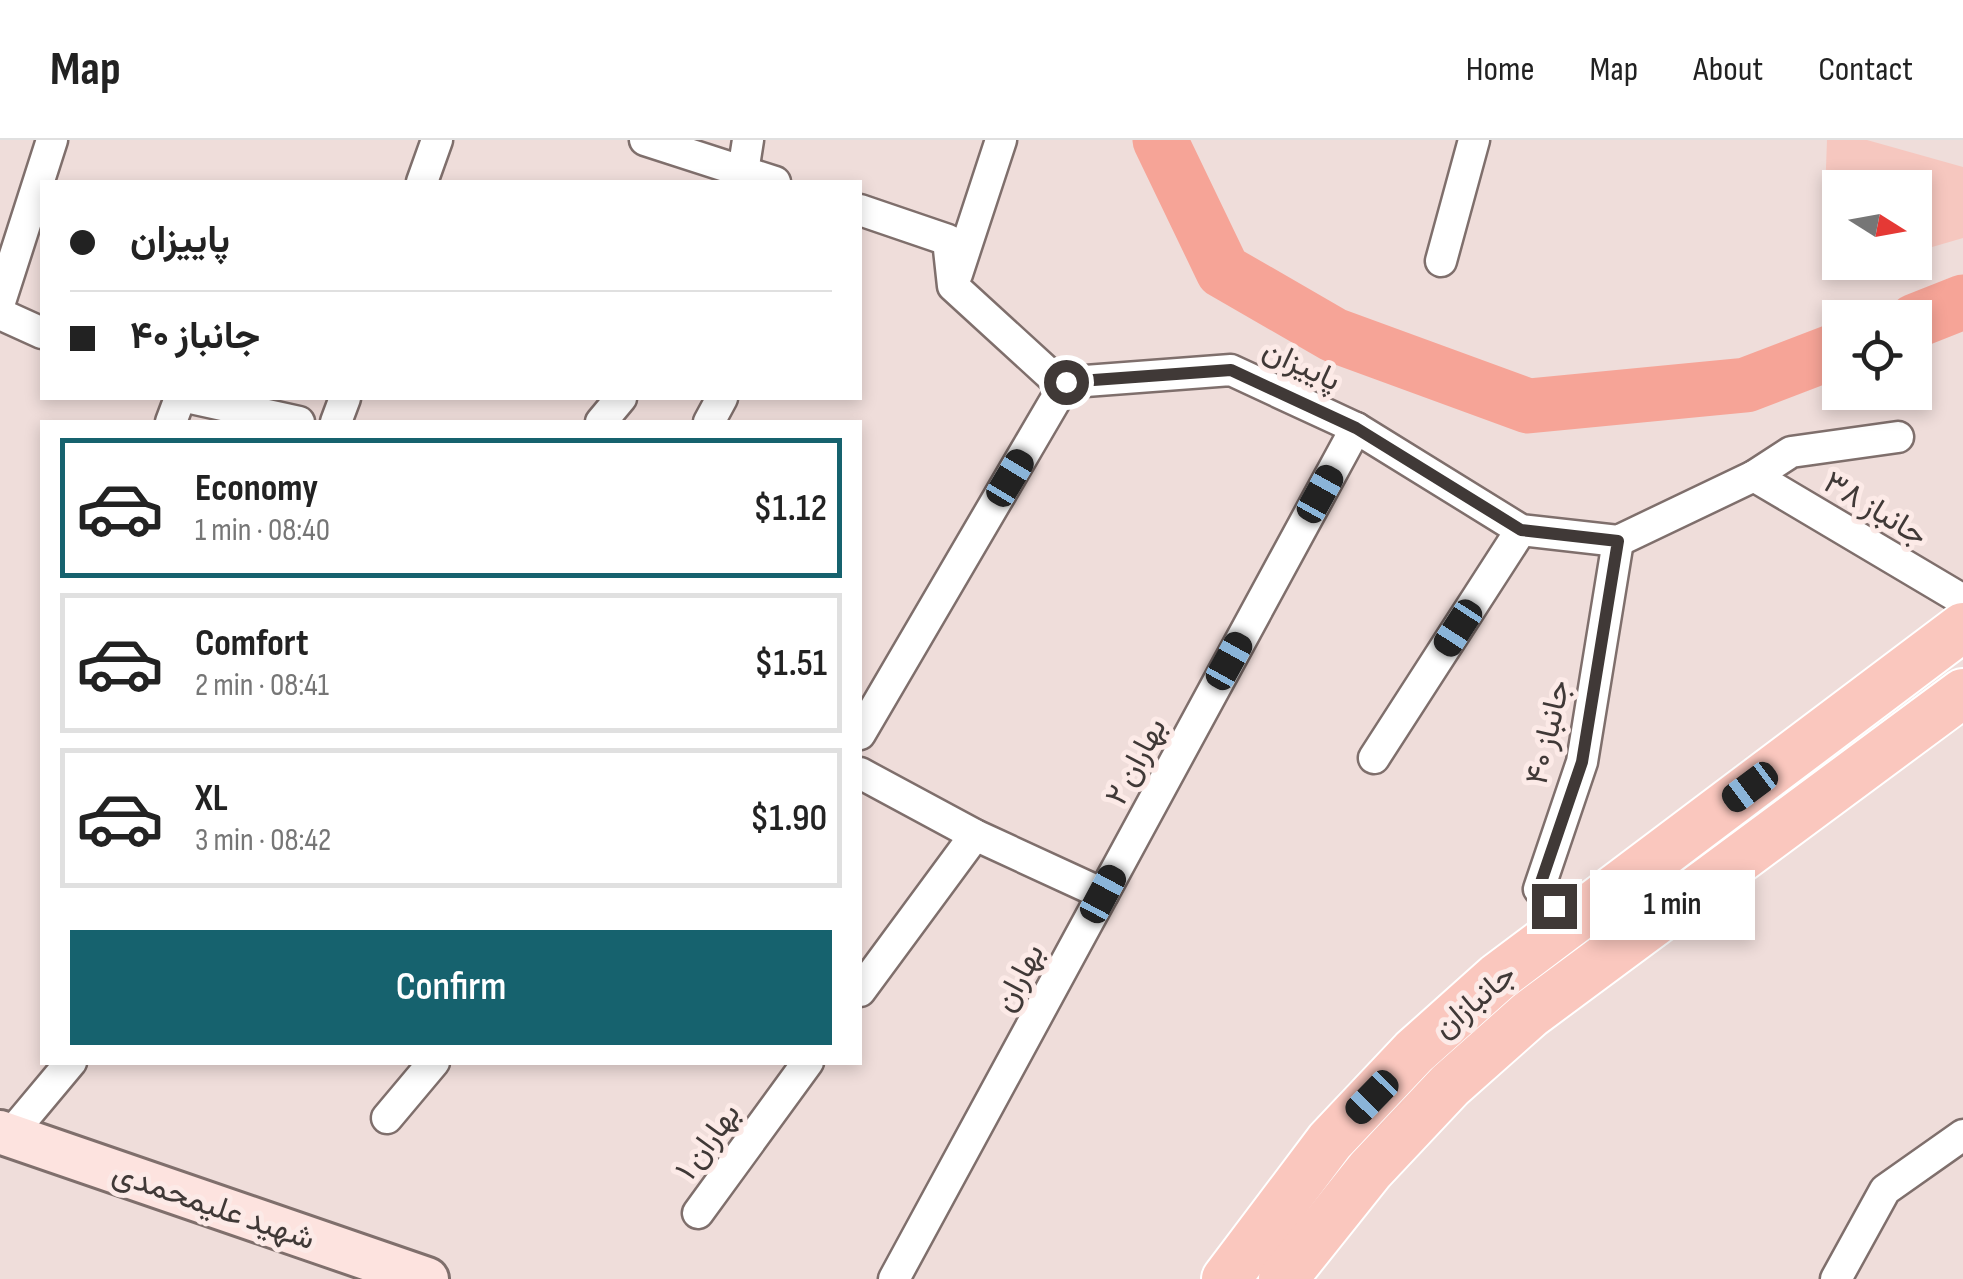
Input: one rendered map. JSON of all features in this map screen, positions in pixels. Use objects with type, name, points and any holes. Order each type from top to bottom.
[{"type":"main road","name":"جانبازان","points":[[1226,1279],[1330,1141],[1414,1052],[1498,977],[1963,627]]},
{"type":"main road","name":"جانبازان","points":[[1283,1279],[1370,1170],[1450,1085],[1530,1014],[1963,693]]},
{"type":"main road","name":"شهید علیمحمدی","points":[[5,1133],[427,1279]]},
{"type":"street","points":[[0,302],[52,140]]},
{"type":"street","points":[[423,180],[437,140]]},
{"type":"street","points":[[645,140],[768,180]]},
{"type":"street","points":[[742,172],[748,140]]},
{"type":"street","points":[[953,286],[1000,140]]},
{"type":"street","points":[[1441,260],[1474,140]]},
{"type":"street","points":[[862,211],[948,240],[953,286],[1060,383],[1066,382]]},
{"type":"street","points":[[0,314],[40,332]]},
{"type":"street","name":"پاییزان","points":[[1066,382],[1231,370],[1356,428],[1521,530],[1618,541]]},
{"type":"street","points":[[862,731],[1066,382]]},
{"type":"street","points":[[200,400],[290,420]]},
{"type":"street","points":[[603,420],[619,400]]},
{"type":"street","name":"۲ بهاران","points":[[1103,894],[1356,428]]},
{"type":"street","points":[[1618,541],[1754,476],[1791,452],[1898,436]]},
{"type":"street","name":"۳۸ جانباز","points":[[1754,476],[1963,600]]},
{"type":"street","points":[[1374,758],[1521,530]]},
{"type":"street","name":"جانباز ۴۰","points":[[1568,924],[1539,888],[1582,762],[1618,541]]},
{"type":"street","points":[[862,774],[975,835],[1103,894]]},
{"type":"street","points":[[862,988],[975,835]]},
{"type":"street","name":"بهاران","points":[[894,1279],[1103,894]]},
{"type":"street","points":[[5,1133],[67,1065]]},
{"type":"street","points":[[387,1118],[431,1065]]},
{"type":"street","name":"۱ بهاران","points":[[698,1213],[806,1065]]},
{"type":"street","points":[[1836,1279],[1885,1190],[1963,1135]]},
{"type":"shaded area","points":[[1827,140],[1867,140],[1963,167],[1963,238],[1932,247],[1932,170],[1826,170]]},
{"type":"waterway","points":[[1160,140],[1223,271],[1334,335],[1528,406],[1746,385],[1822,356]]},
{"type":"waterway","points":[[1932,314],[1963,302]]},
{"type":"route","points":[[1066,382],[1231,370],[1356,428],[1521,530],[1618,541],[1582,762],[1539,888],[1554,906]]}]
